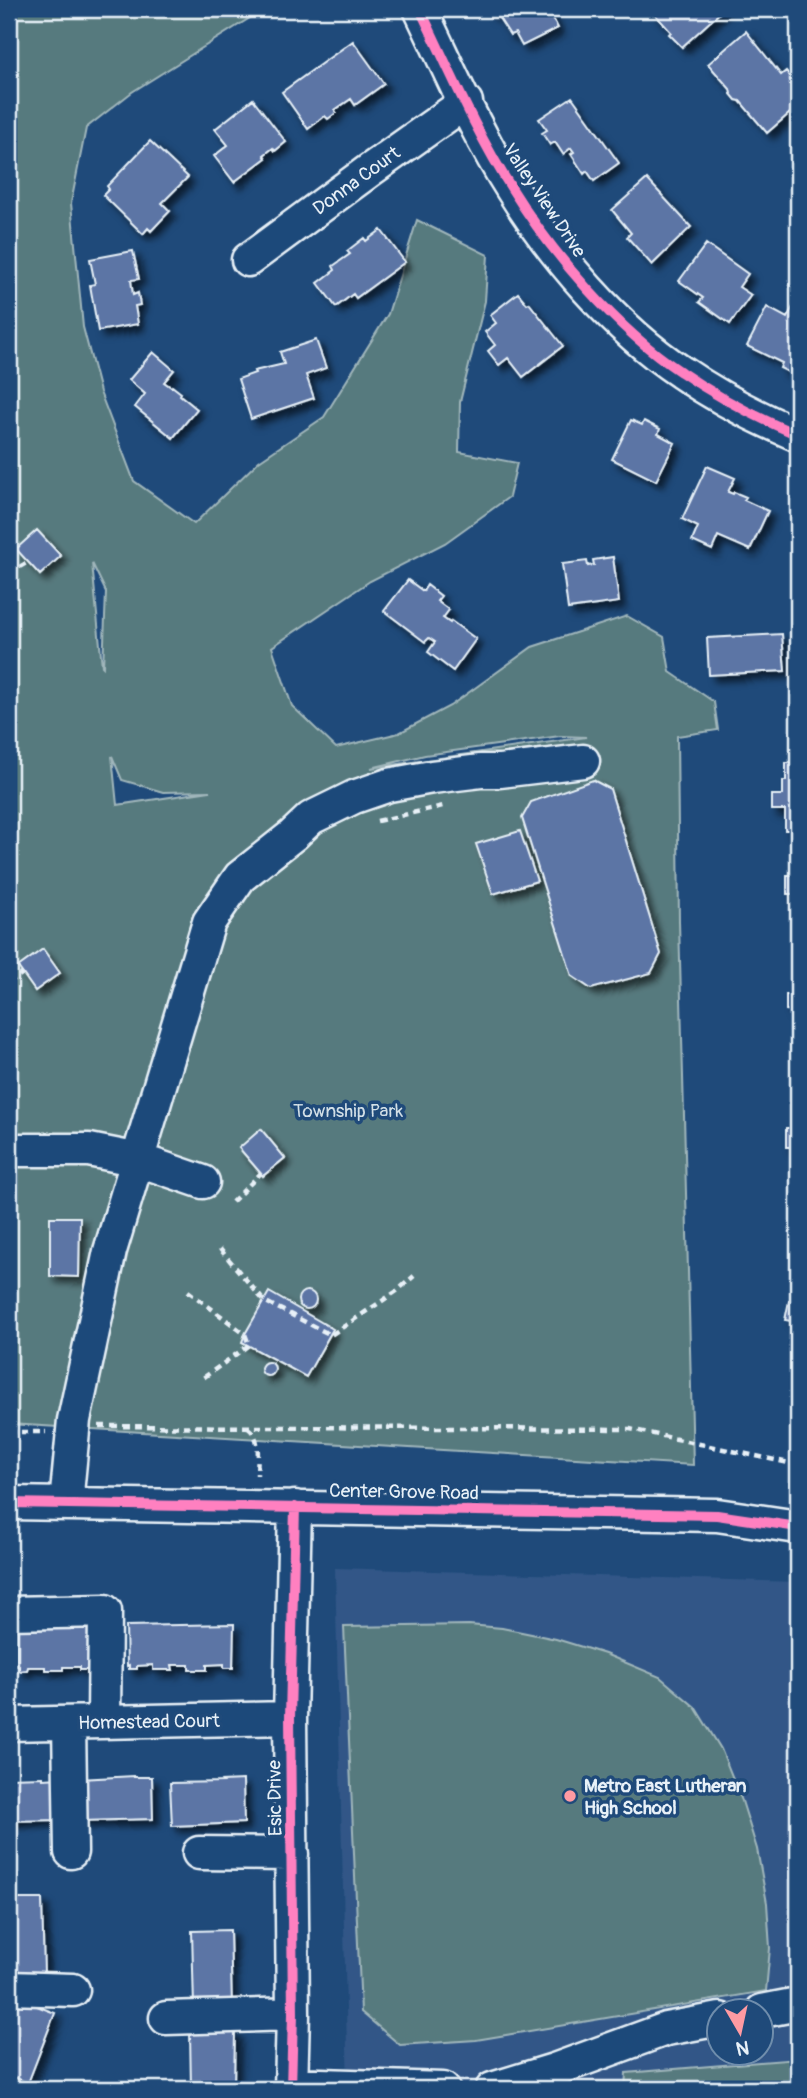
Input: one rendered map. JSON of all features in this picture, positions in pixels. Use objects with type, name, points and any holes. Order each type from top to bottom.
[{"type":"street","name":"Valley View Drive","points":[[420,9],[486,144],[511,188],[546,239],[585,286],[628,329],[679,371],[708,389],[798,435]]},
{"type":"street","name":"Donna Court","points":[[248,260],[466,103]]},
{"type":"street","points":[[66,1504],[73,1432],[110,1251],[209,922],[240,877],[311,818],[354,797],[389,785],[432,777],[583,761]]},
{"type":"street","points":[[9,1150],[89,1150],[139,1160],[203,1182]]},
{"type":"street","name":"Center Grove Road","points":[[9,1503],[717,1514],[798,1527]]},
{"type":"street","name":"Esic Drive","points":[[291,2087],[293,2014],[290,1718],[295,1507]]},
{"type":"street","points":[[9,1613],[105,1611],[104,1722]]},
{"type":"street","name":"Homestead Court","points":[[9,1724],[290,1718]]},
{"type":"street","points":[[69,1723],[71,1852]]},
{"type":"street","points":[[199,1853],[292,1854]]},
{"type":"street","points":[[9,1988],[73,1990]]},
{"type":"street","points":[[776,2008],[798,2004]]},
{"type":"street","points":[[166,2018],[293,2014]]},
{"type":"street","points":[[492,2089],[566,2078],[666,2029],[706,2021]]},
{"type":"street","points":[[291,2087],[443,2089]]},
{"type":"path","points":[[9,260],[9,270]]},
{"type":"path","points":[[9,573],[28,562]]},
{"type":"path","points":[[370,822],[454,803]]},
{"type":"path","points":[[9,983],[23,973]]},
{"type":"path","points":[[232,1202],[261,1173]]},
{"type":"path","points":[[220,1249],[264,1301],[331,1335],[397,1291],[414,1276]]},
{"type":"path","points":[[188,1291],[244,1334],[249,1345],[203,1378]]},
{"type":"path","points":[[9,1432],[73,1432],[86,1426],[630,1429],[798,1465]]},
{"type":"path","points":[[244,1426],[256,1435],[257,1475]]},
{"type":"shaded area","name":"Metro East Lutheran High School","points":[[335,1568],[798,1582],[798,2089],[348,2089]]},
{"type":"green space","name":"Township Park","points":[[9,9],[264,9],[132,92],[86,128],[71,203],[83,327],[100,392],[134,481],[194,524],[259,461],[324,417],[388,314],[417,220],[488,255],[485,301],[460,402],[459,452],[517,463],[509,497],[445,543],[370,581],[272,647],[292,706],[336,748],[399,733],[450,706],[532,647],[627,616],[664,637],[670,672],[714,702],[718,730],[677,736],[693,1465],[9,1424]],"holes":[[[92,563],[106,592],[103,667],[102,666]],[[560,736],[586,737],[371,768],[425,755]],[[112,756],[122,780],[163,792],[210,791],[117,805]]]},
{"type":"green space","name":"Metro East Lutheran High School","points":[[469,1625],[502,1628],[556,1639],[605,1654],[660,1677],[695,1707],[721,1749],[742,1801],[757,1849],[767,1903],[770,1948],[766,1991],[736,1996],[706,1996],[706,2001],[476,2040],[400,2045],[361,2012],[344,1627]]},
{"type":"green space","points":[[798,2059],[798,2089],[625,2089],[626,2073],[712,2066],[776,2066],[776,2061]]},
{"type":"building","points":[[488,9],[551,9],[549,11],[558,28],[522,46],[515,33],[510,35],[495,12],[491,14]]},
{"type":"building","points":[[650,9],[724,9],[682,47]]},
{"type":"building","points":[[746,31],[781,75],[786,71],[798,85],[798,106],[767,133],[740,101],[736,100],[708,64]]},
{"type":"building","points":[[353,41],[384,84],[355,105],[351,99],[335,110],[336,113],[328,119],[325,116],[308,129],[282,92]]},
{"type":"building","points":[[572,97],[619,163],[594,181],[587,171],[584,174],[571,154],[574,152],[571,148],[563,154],[555,142],[550,145],[542,133],[547,130],[539,119]]},
{"type":"building","points":[[253,99],[286,142],[275,151],[273,148],[264,155],[266,158],[234,182],[214,156],[228,145],[215,129]]},
{"type":"building","points":[[150,141],[188,177],[162,203],[170,211],[151,231],[148,228],[143,234],[103,195],[109,189],[107,186]]},
{"type":"building","points":[[647,179],[691,227],[652,265],[627,237],[631,233],[612,210]]},
{"type":"building","points":[[381,230],[405,262],[356,298],[353,294],[336,307],[318,283],[335,270],[333,266],[350,254],[347,251],[364,238],[366,241]]},
{"type":"building","points":[[706,244],[748,274],[739,287],[751,295],[730,324],[699,302],[703,298],[679,281]]},
{"type":"building","points":[[133,251],[139,279],[131,280],[133,295],[138,293],[140,305],[135,306],[138,324],[98,331],[90,285],[95,284],[90,259]]},
{"type":"building","points":[[518,293],[563,346],[523,377],[508,358],[499,365],[488,351],[495,345],[485,332],[496,323],[490,315]]},
{"type":"building","points":[[795,303],[798,305],[798,377],[780,368],[782,363],[747,346],[767,307],[787,318]]},
{"type":"building","points":[[316,340],[326,368],[306,375],[314,398],[251,419],[238,379],[255,373],[254,371],[284,364],[280,352]]},
{"type":"building","points":[[153,352],[174,370],[164,382],[181,393],[180,395],[197,409],[173,438],[135,407],[145,394],[129,380]]},
{"type":"building","points":[[631,420],[642,425],[644,421],[660,429],[658,434],[675,443],[656,481],[612,459]]},
{"type":"building","points":[[707,466],[735,478],[728,492],[746,497],[744,500],[768,511],[750,550],[718,536],[712,550],[692,541],[698,527],[682,519]]},
{"type":"building","points":[[37,530],[61,556],[40,575],[16,549]]},
{"type":"building","points":[[613,557],[619,602],[568,609],[562,564],[587,561],[588,566],[594,565],[593,560]]},
{"type":"building","points":[[798,562],[798,580],[793,579]]},
{"type":"building","points":[[408,580],[423,591],[427,585],[441,596],[437,601],[449,610],[443,618],[476,639],[453,671],[428,652],[435,642],[429,638],[425,642],[384,611]]},
{"type":"building","points":[[782,634],[785,671],[709,675],[707,638]]},
{"type":"building","points":[[786,763],[798,763],[798,830],[785,830],[785,810],[772,810],[772,795],[783,795]]},
{"type":"building","points":[[593,780],[610,789],[661,954],[651,973],[591,989],[572,976],[522,818],[531,802]]},
{"type":"building","points":[[520,831],[537,881],[493,894],[476,844]]},
{"type":"building","points":[[787,875],[798,875],[798,894],[787,894]]},
{"type":"building","points":[[43,949],[60,973],[35,991],[18,967]]},
{"type":"building","points":[[796,973],[798,1031],[796,1011],[786,1010],[786,995],[796,995]]},
{"type":"building","points":[[796,1115],[798,1164],[796,1147],[786,1147],[786,1128],[796,1128]]},
{"type":"building","points":[[261,1129],[285,1158],[263,1176],[239,1148]]},
{"type":"building","points":[[50,1217],[80,1217],[79,1277],[50,1276]]},
{"type":"building","points":[[307,1291],[313,1294],[316,1300],[313,1306],[307,1309],[301,1306],[298,1300],[301,1294]]},
{"type":"building","points":[[269,1292],[333,1329],[306,1377],[242,1342]]},
{"type":"building","points":[[789,1301],[798,1302],[798,1322],[785,1320]]},
{"type":"building","points":[[798,1322],[798,1382],[790,1380],[795,1354],[791,1353],[789,1344],[792,1329],[797,1327]]},
{"type":"building","points":[[265,1362],[271,1362],[275,1369],[271,1376],[265,1376],[261,1372],[261,1366]]},
{"type":"building","points":[[234,1624],[233,1668],[224,1668],[224,1664],[207,1665],[207,1670],[189,1670],[189,1665],[172,1665],[173,1670],[153,1670],[153,1665],[137,1666],[137,1669],[129,1669],[129,1665],[127,1666],[126,1626]]},
{"type":"building","points":[[17,1627],[91,1627],[89,1670],[80,1670],[80,1667],[45,1670],[45,1667],[28,1667],[27,1670],[19,1671]]},
{"type":"building","points":[[152,1777],[153,1819],[81,1821],[80,1779]]},
{"type":"building","points":[[9,1778],[61,1778],[62,1820],[9,1821]]},
{"type":"building","points":[[243,1780],[244,1823],[172,1826],[170,1783]]},
{"type":"building","points":[[9,1899],[42,1899],[44,1973],[9,1974]]},
{"type":"building","points":[[230,1930],[232,2006],[194,2007],[192,1931]]},
{"type":"building","points":[[16,1998],[55,2013],[28,2083],[9,2075],[9,2016]]},
{"type":"building","points":[[190,2031],[235,2031],[236,2089],[191,2089]]},
{"type":"cycle path","points":[[420,9],[499,168],[528,214],[566,265],[633,335],[681,372],[738,407],[798,435]]},
{"type":"cycle path","points":[[9,1503],[717,1515],[798,1527]]},
{"type":"cycle path","points":[[291,2089],[293,2014],[290,1718],[295,1507]]},
{"type":"place","name":"Metro East Lutheran High School","points":[[570,1796]]}]
